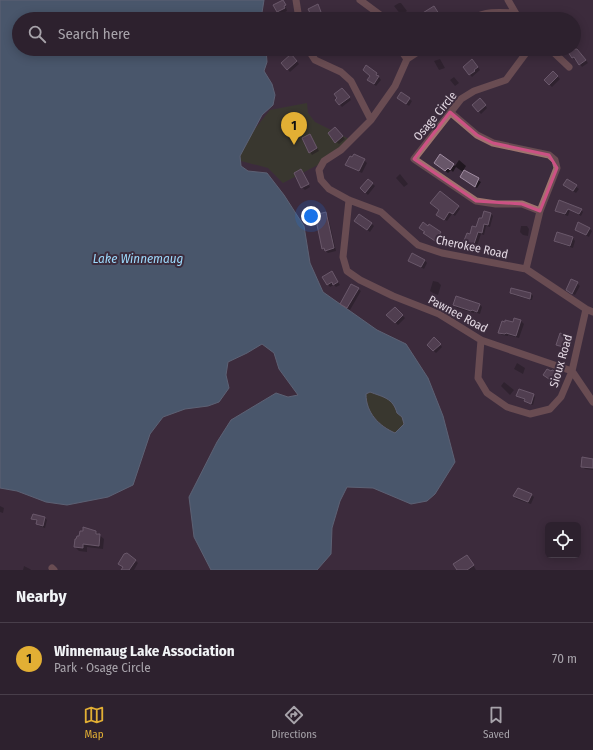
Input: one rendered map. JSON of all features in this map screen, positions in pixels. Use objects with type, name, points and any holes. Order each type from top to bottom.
[{"type":"street","points":[[296,0],[298,12]]},
{"type":"street","points":[[360,0],[376,12]]},
{"type":"street","points":[[508,0],[515,12]]},
{"type":"street","points":[[312,56],[315,60],[341,72],[351,81],[371,120]]},
{"type":"street","points":[[349,200],[329,190],[321,180],[319,170],[324,162],[341,150],[371,120],[395,86],[408,59],[412,56]]},
{"type":"street","name":"Osage Circle","points":[[524,56],[506,80],[474,91],[461,99],[414,158],[476,201],[496,204],[522,204],[540,211]]},
{"type":"street","points":[[557,56],[569,68]]},
{"type":"street","points":[[450,112],[477,135],[493,143],[549,155],[555,160],[557,168],[540,211],[526,269]]},
{"type":"street","name":"Cherokee Road","points":[[349,200],[381,212],[418,245],[442,253],[526,269],[589,311]]},
{"type":"street","name":"Pawnee Road","points":[[349,200],[343,257],[346,271],[360,280],[393,296],[439,314],[481,340],[572,371]]},
{"type":"street","name":"Sioux Road","points":[[481,340],[478,378],[487,393],[507,406],[530,414],[550,409],[561,398],[572,371],[589,311]]},
{"type":"street","points":[[572,371],[593,402]]},
{"type":"highlighted area","points":[[450,112],[477,135],[493,143],[549,155],[557,168],[540,211],[522,204],[476,201],[414,159]]},
{"type":"green space","points":[[307,103],[308,113],[315,122],[349,139],[339,154],[283,183],[268,168],[241,161],[239,152],[270,110]]},
{"type":"green space","points":[[370,392],[390,401],[397,413],[402,417],[405,424],[395,433],[374,418],[368,407],[367,401],[366,394]]},
{"type":"water","name":"Lake Winnemaug","points":[[0,0],[264,0],[262,12],[12,12],[12,56],[267,56],[267,62],[264,71],[272,84],[275,95],[273,105],[262,115],[240,156],[241,166],[248,171],[267,173],[284,195],[304,226],[310,263],[323,292],[377,330],[406,344],[428,378],[443,416],[455,462],[435,494],[427,501],[411,504],[373,488],[347,487],[340,501],[332,528],[331,554],[317,570],[211,570],[194,537],[189,497],[217,442],[231,420],[276,393],[288,397],[298,395],[279,369],[274,353],[262,344],[228,362],[226,375],[229,388],[219,402],[208,406],[185,409],[163,417],[150,434],[133,485],[108,497],[67,505],[46,502],[17,491],[0,488]],"holes":[[[370,392],[383,397],[393,404],[397,413],[402,417],[404,424],[395,433],[379,423],[374,418],[368,407],[366,394]]]},
{"type":"building","points":[[283,0],[286,5],[284,6],[285,8],[277,12],[273,5]]},
{"type":"building","points":[[318,4],[321,12],[310,12],[308,9]]},
{"type":"building","points":[[434,6],[438,12],[424,12]]},
{"type":"building","points":[[581,54],[586,60],[579,65],[574,57],[572,58],[571,56],[581,56]]},
{"type":"building","points":[[289,56],[293,56],[297,61],[287,70],[281,63]]},
{"type":"building","points":[[472,59],[478,67],[469,75],[463,67]]},
{"type":"building","points":[[366,65],[379,76],[374,84],[367,80],[370,76],[363,70]]},
{"type":"building","points":[[553,71],[558,76],[549,85],[544,80]]},
{"type":"building","points":[[342,88],[350,97],[339,105],[335,100],[337,98],[334,94]]},
{"type":"building","points":[[401,92],[410,98],[406,104],[397,98]]},
{"type":"building","points":[[480,98],[486,105],[478,112],[472,105]]},
{"type":"building","points":[[335,127],[343,136],[335,143],[328,133]]},
{"type":"building","points":[[310,134],[317,148],[309,153],[302,138]]},
{"type":"building","points":[[354,154],[365,159],[359,171],[345,165],[350,156],[352,157]]},
{"type":"building","points":[[440,154],[454,164],[450,170],[448,168],[445,171],[434,163]]},
{"type":"building","points":[[301,169],[309,184],[301,188],[294,173]]},
{"type":"building","points":[[464,170],[479,178],[475,187],[460,177]]},
{"type":"building","points":[[368,179],[373,183],[365,193],[360,188]]},
{"type":"building","points":[[567,179],[577,185],[573,191],[563,185]]},
{"type":"building","points":[[440,191],[459,206],[453,214],[449,212],[444,220],[436,215],[439,210],[430,203]]},
{"type":"building","points":[[559,200],[582,209],[579,214],[568,209],[565,214],[555,211]]},
{"type":"building","points":[[484,211],[491,213],[488,225],[484,224],[482,233],[478,232],[473,247],[463,243],[467,233],[470,234],[472,226],[476,227],[479,218],[482,218]]},
{"type":"building","points":[[326,212],[334,248],[325,251],[324,248],[322,249],[315,215]]},
{"type":"building","points":[[359,214],[372,223],[367,230],[354,221]]},
{"type":"building","points":[[423,222],[441,232],[435,241],[423,233],[425,232],[419,228]]},
{"type":"building","points":[[578,222],[590,228],[586,235],[575,230]]},
{"type":"building","points":[[557,232],[573,237],[570,246],[554,241]]},
{"type":"building","points":[[412,253],[425,260],[421,267],[408,261]]},
{"type":"building","points":[[332,271],[338,282],[333,285],[332,282],[327,285],[322,277]]},
{"type":"building","points":[[571,279],[578,282],[572,294],[566,290]]},
{"type":"building","points":[[351,284],[359,288],[347,308],[340,304]]},
{"type":"building","points":[[511,288],[531,293],[530,299],[510,293]]},
{"type":"building","points":[[456,296],[480,304],[477,312],[453,305]]},
{"type":"building","points":[[395,307],[403,315],[395,323],[386,315]]},
{"type":"building","points":[[514,318],[521,320],[516,336],[506,333],[498,333],[502,321],[505,322],[505,320],[513,322]]},
{"type":"building","points":[[560,333],[567,336],[563,347],[556,345]]},
{"type":"building","points":[[434,337],[441,344],[433,351],[427,345]]},
{"type":"building","points":[[547,369],[558,372],[552,381],[543,375]]},
{"type":"building","points":[[519,389],[534,394],[531,404],[524,401],[525,399],[516,396]]},
{"type":"building","points":[[582,457],[593,459],[593,468],[581,467]]},
{"type":"building","points":[[518,488],[532,494],[528,502],[513,496]]},
{"type":"building","points":[[33,514],[45,517],[43,526],[36,524],[37,520],[31,519]]},
{"type":"building","points":[[83,527],[96,531],[96,534],[100,534],[99,546],[83,544],[83,548],[74,547],[75,539],[79,536],[80,531],[83,531]]},
{"type":"building","points":[[127,553],[136,560],[129,570],[121,570],[123,567],[118,564],[124,554]]},
{"type":"building","points":[[467,555],[474,565],[467,570],[457,570],[453,564]]},
{"type":"place","name":"Winnemaug Lake Association","points":[[294,145]]}]
